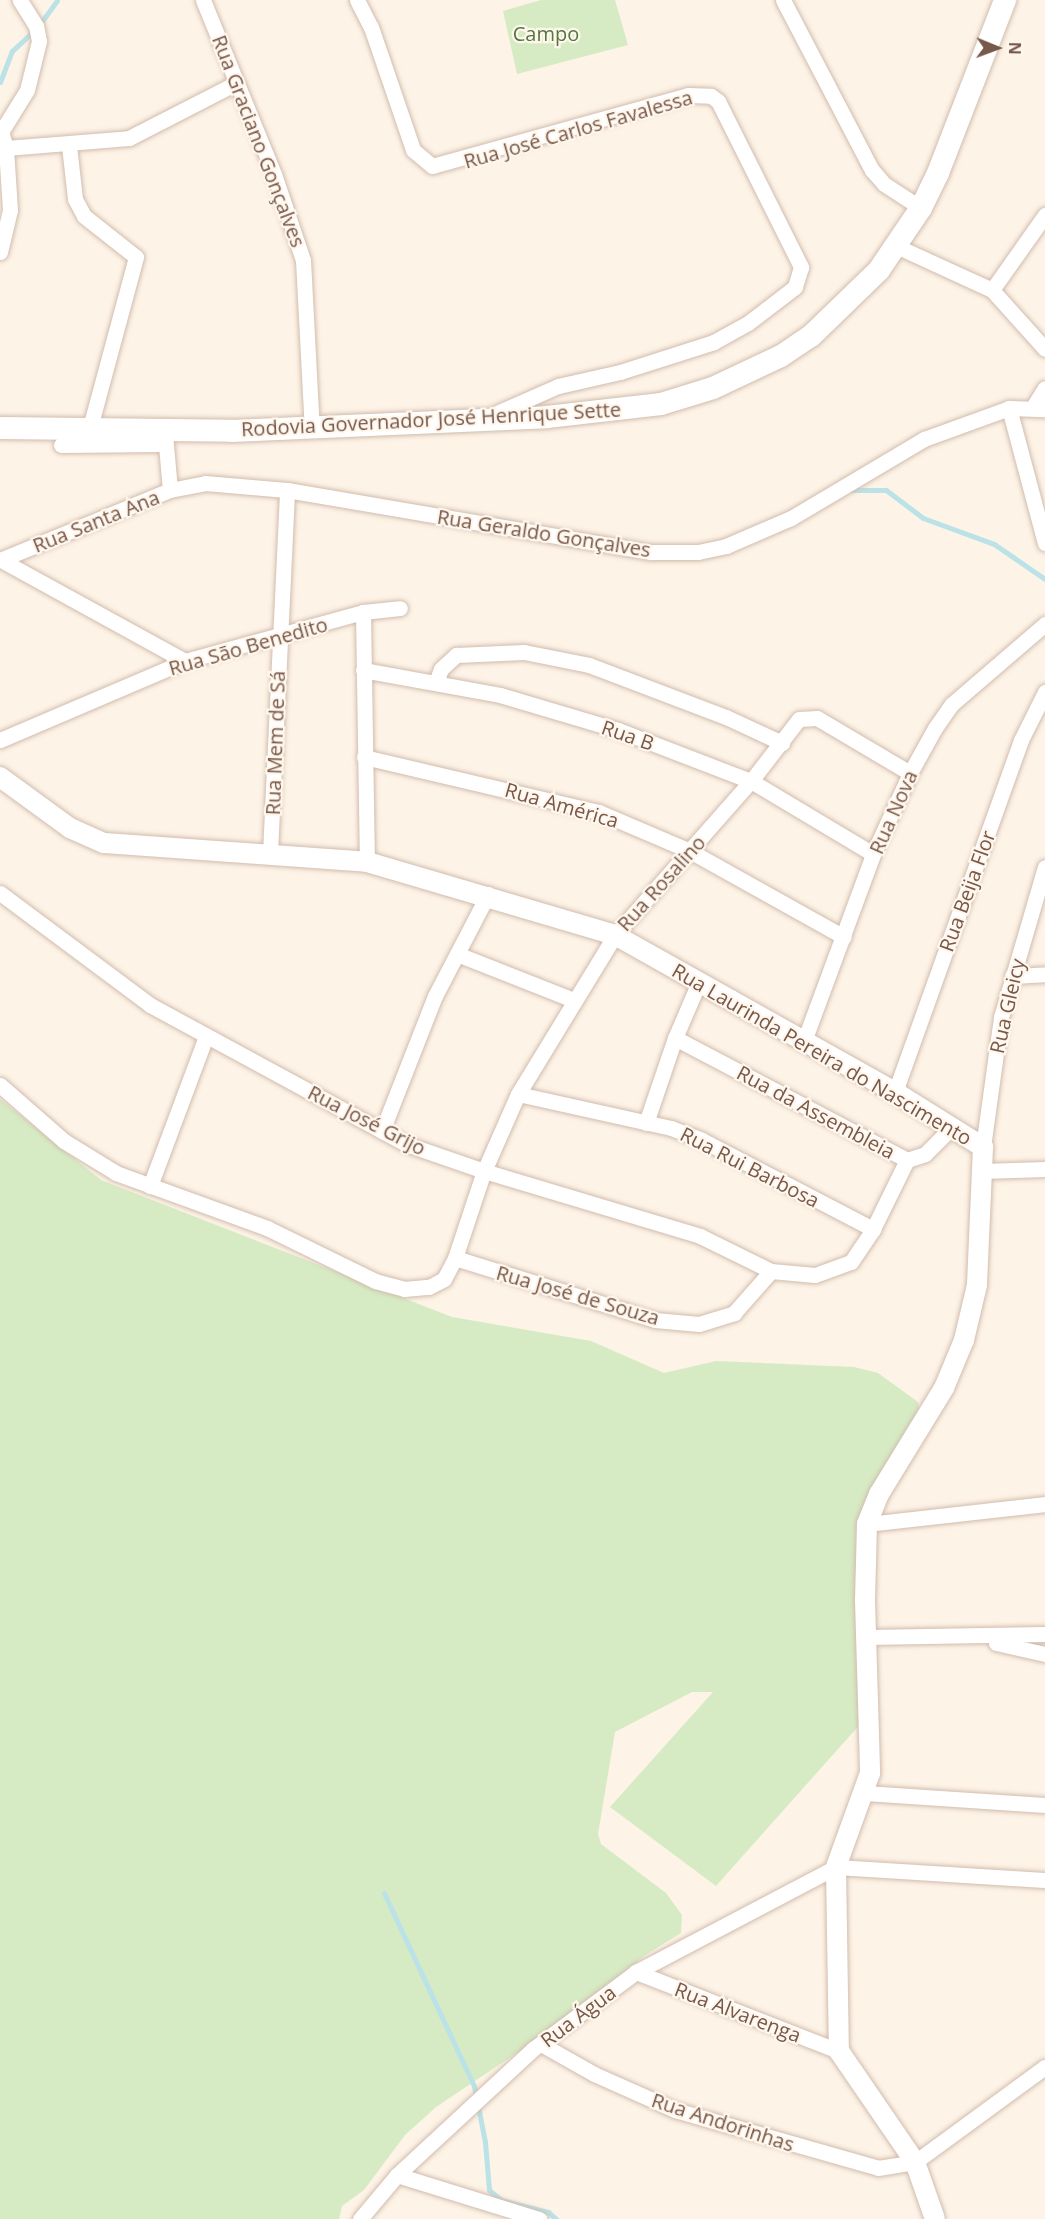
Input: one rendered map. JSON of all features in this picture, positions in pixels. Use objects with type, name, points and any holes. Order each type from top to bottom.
[{"type":"main road","name":"Rodovia Governador José Henrique Sette","points":[[0,429],[88,431],[162,438],[482,420],[607,411],[661,404],[712,388],[782,356],[811,336],[860,291],[896,246],[921,208],[1005,0]]},
{"type":"street","points":[[0,252],[10,210],[6,148],[1,133],[27,90],[37,58],[36,26],[20,0]]},
{"type":"street","name":"Rua Graciano Gonçalves","points":[[203,0],[234,84],[274,174],[303,260],[312,429]]},
{"type":"street","name":"Rua José Carlos Favalessa","points":[[357,0],[371,27],[413,150],[432,166],[688,95],[711,96],[718,101],[801,267],[795,287],[748,323],[714,342],[620,372],[558,386],[482,420]]},
{"type":"street","points":[[783,0],[872,170],[884,184],[921,208]]},
{"type":"street","points":[[6,148],[69,146],[129,138],[234,84]]},
{"type":"street","points":[[69,146],[75,199],[84,216],[136,257],[88,431]]},
{"type":"street","points":[[992,290],[1045,214]]},
{"type":"street","points":[[896,246],[992,290],[1045,349]]},
{"type":"street","name":"Rua Geraldo Gonçalves","points":[[170,490],[205,483],[287,490],[651,552],[698,552],[726,546],[791,518],[924,439],[1009,408],[1039,408],[1045,388]]},
{"type":"street","points":[[1009,408],[1045,543]]},
{"type":"street","points":[[61,445],[162,438]]},
{"type":"street","name":"Rua Santa Ana","points":[[1,560],[170,490],[162,438]]},
{"type":"street","name":"Rua Mem de Sá","points":[[270,853],[278,636],[287,490]]},
{"type":"street","points":[[1,560],[185,661]]},
{"type":"street","name":"Rua São Benedito","points":[[0,740],[185,661],[363,612],[400,608]]},
{"type":"street","points":[[363,612],[367,862]]},
{"type":"street","name":"Rua Nova","points":[[804,1041],[873,854],[910,773],[952,704],[1045,624]]},
{"type":"street","points":[[436,682],[441,669],[456,655],[524,652],[589,665],[782,743]]},
{"type":"street","name":"Rua B","points":[[363,670],[500,695],[618,730],[751,781],[873,854]]},
{"type":"street","name":"Rua Beija Flor","points":[[895,1092],[1022,740],[1045,692]]},
{"type":"street","name":"Rua Rosalino","points":[[484,1172],[518,1095],[615,935],[751,781],[799,719],[811,716],[910,773]]},
{"type":"street","name":"Rua América","points":[[364,757],[562,801],[690,850],[844,937]]},
{"type":"street","name":"Rua Laurinda Pereira do Nascimento","points":[[0,777],[70,828],[104,843],[270,853],[367,862],[488,894],[615,935],[895,1092],[983,1147],[977,1285],[964,1340],[945,1388],[879,1494],[867,1524],[867,1637],[871,1747],[865,1794],[836,1867],[839,2051]]},
{"type":"street","name":"Rua Gleicy","points":[[983,1147],[995,1050],[1012,976],[1045,867]]},
{"type":"street","name":"Rua José Grijo","points":[[0,894],[133,993],[206,1036],[382,1131],[484,1172],[700,1236],[771,1271]]},
{"type":"street","points":[[382,1131],[416,1039],[488,894]]},
{"type":"street","points":[[458,954],[574,1000]]},
{"type":"street","points":[[1012,976],[1045,974]]},
{"type":"street","points":[[646,1123],[675,1038],[699,982]]},
{"type":"street","points":[[150,1186],[206,1036]]},
{"type":"street","name":"Rua da Assembleia","points":[[675,1038],[907,1160],[925,1154],[951,1128]]},
{"type":"street","points":[[0,1085],[90,1160],[150,1186],[267,1228],[375,1281],[404,1289],[429,1287],[444,1279],[455,1258],[484,1172]]},
{"type":"street","name":"Rua Rui Barbosa","points":[[518,1095],[646,1123],[702,1140],[873,1229]]},
{"type":"street","points":[[771,1271],[795,1276],[834,1271],[851,1262],[873,1229],[907,1160]]},
{"type":"street","points":[[982,1171],[1045,1169]]},
{"type":"street","name":"Rua José de Souza","points":[[455,1258],[655,1320],[699,1324],[734,1313],[771,1271]]},
{"type":"street","points":[[867,1524],[1045,1504]]},
{"type":"street","points":[[867,1637],[973,1638],[1045,1634]]},
{"type":"street","points":[[973,1638],[1045,1654]]},
{"type":"street","points":[[865,1794],[1045,1805]]},
{"type":"street","points":[[836,1867],[1045,1880]]},
{"type":"street","name":"Rua Água","points":[[360,2219],[396,2175],[541,2044],[636,1972],[836,1867]]},
{"type":"street","name":"Rua Alvarenga","points":[[636,1972],[839,2051]]},
{"type":"street","name":"Rua Andorinhas","points":[[541,2044],[594,2074],[675,2110],[857,2165],[878,2169],[915,2162]]},
{"type":"street","points":[[839,2051],[915,2162],[934,2219]]},
{"type":"street","points":[[915,2162],[1045,2067]]},
{"type":"street","points":[[396,2175],[539,2219]]},
{"type":"green space","name":"Campo","points":[[541,0],[615,0],[628,45],[517,74],[503,11]]},
{"type":"green space","points":[[0,1099],[101,1180],[452,1317],[591,1341],[664,1373],[716,1361],[854,1367],[878,1373],[918,1402],[919,1409],[875,1482],[863,1516],[855,1579],[861,1716],[856,1715],[863,1721],[716,1886],[610,1807],[713,1692],[692,1692],[615,1732],[598,1834],[601,1844],[666,1893],[682,1915],[681,1933],[644,1956],[557,2026],[436,2107],[405,2135],[364,2190],[342,2206],[339,2219],[0,2219]]},
{"type":"waterway","points":[[0,82],[12,51],[37,28],[57,0]]},
{"type":"waterway","points":[[850,490],[886,490],[923,518],[994,544],[1045,579]]},
{"type":"waterway","points":[[384,1893],[474,2086],[485,2142],[489,2190],[501,2200],[548,2212],[556,2219]]}]
